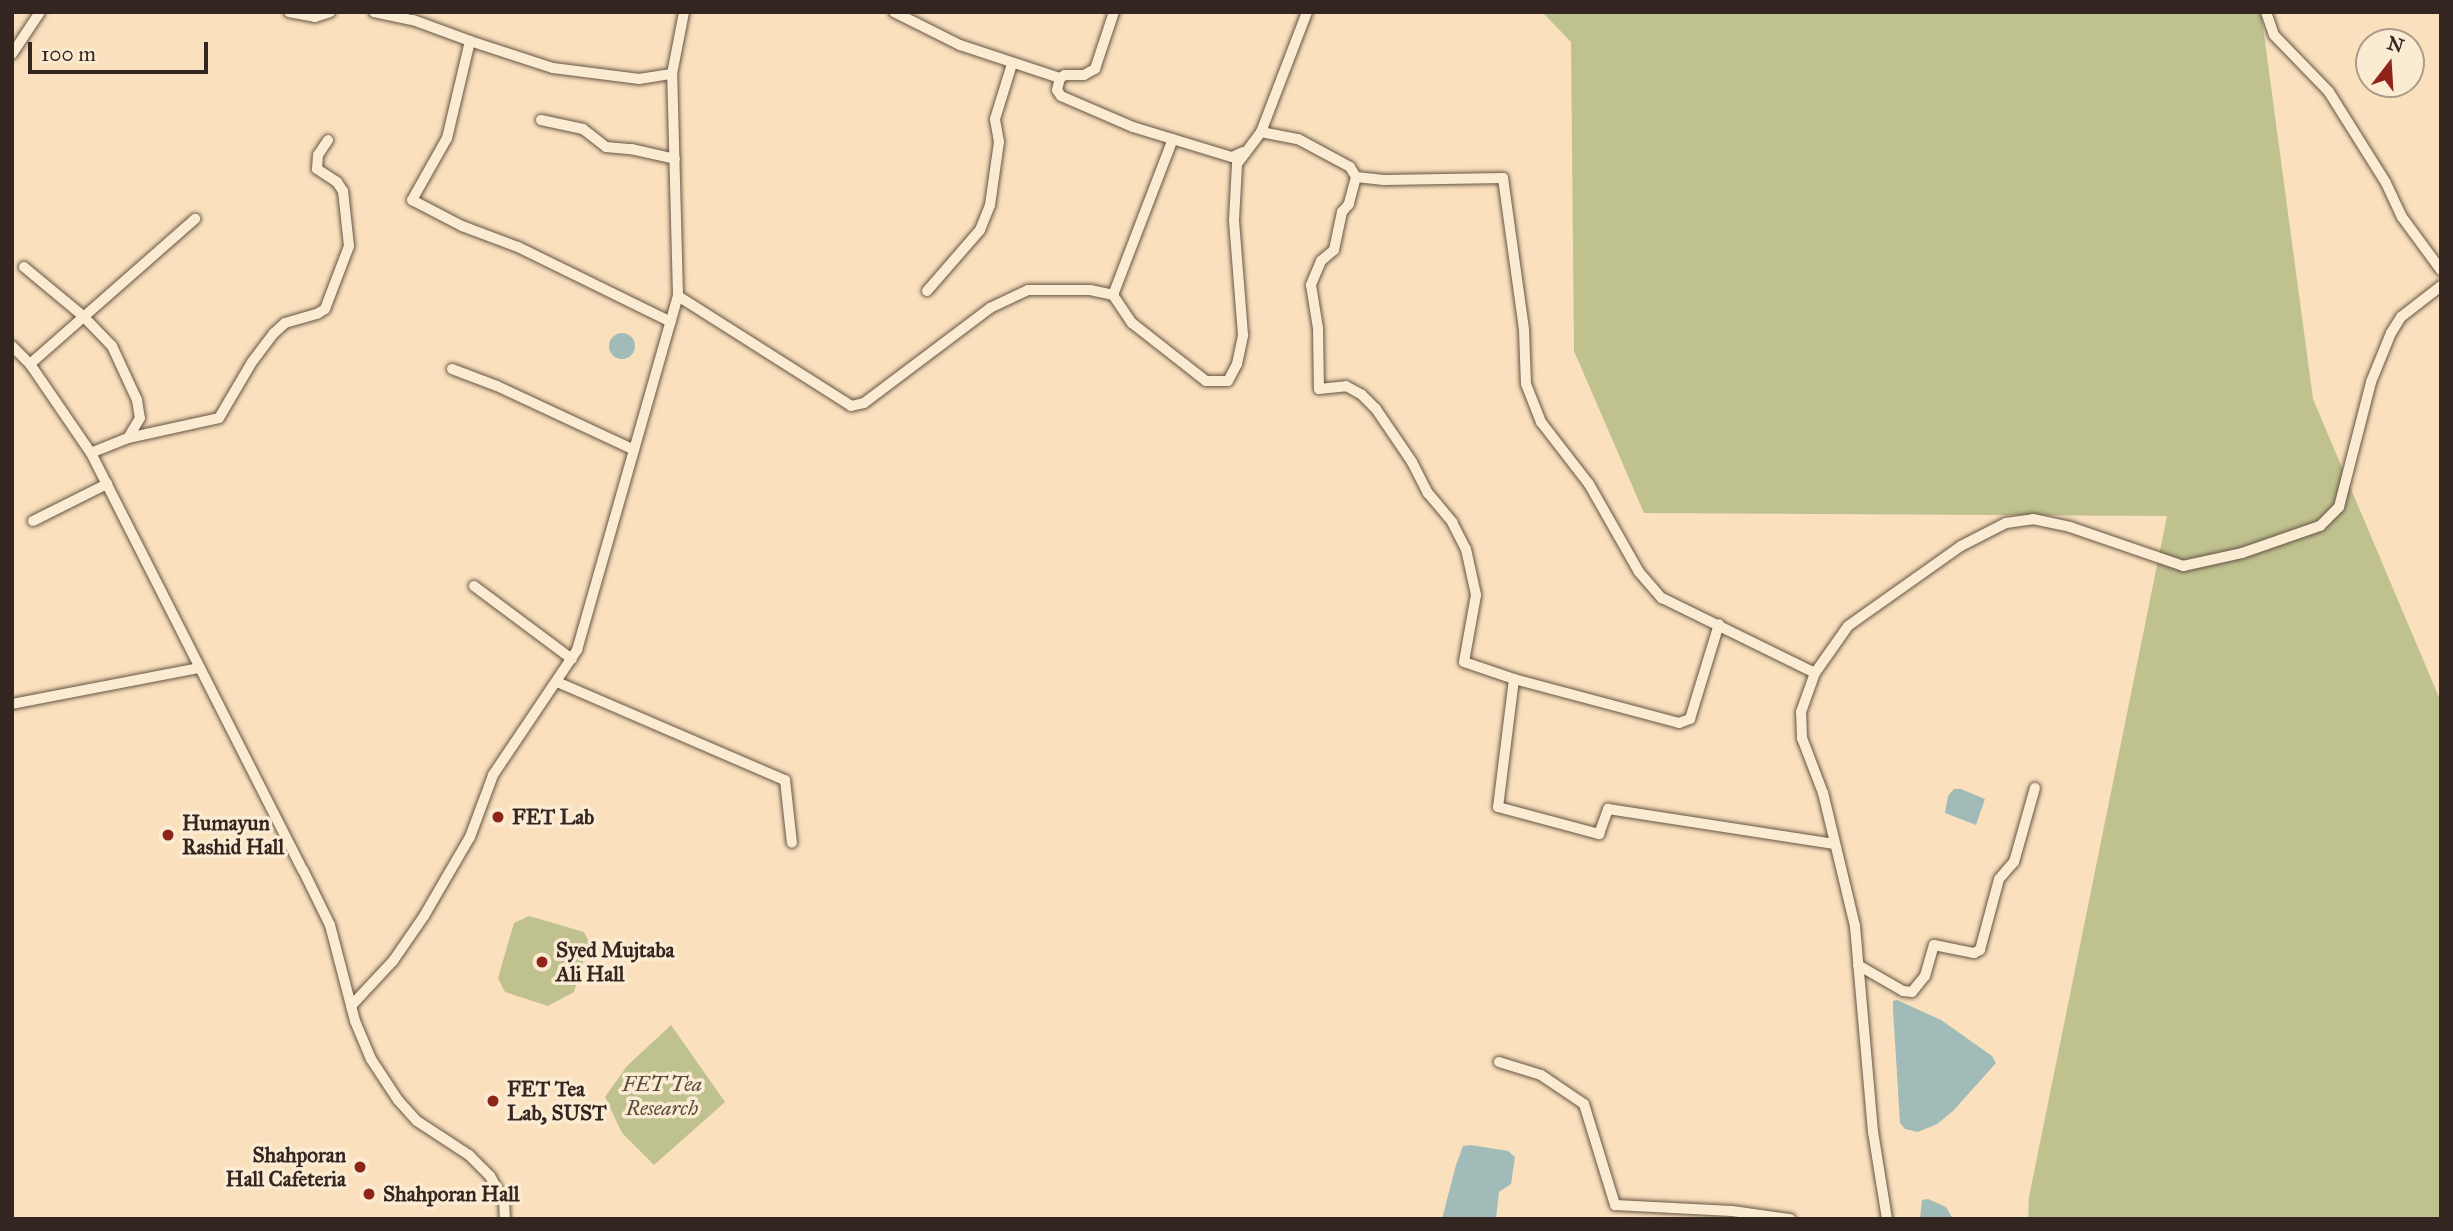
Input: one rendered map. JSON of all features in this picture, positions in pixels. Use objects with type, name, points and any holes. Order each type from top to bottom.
[{"type":"street","points":[[12,54],[40,12]]},
{"type":"street","points":[[289,12],[315,17],[330,12]]},
{"type":"street","points":[[374,12],[413,19],[553,68],[639,79],[672,74]]},
{"type":"street","points":[[351,1006],[393,961],[424,916],[470,837],[493,775],[577,650],[678,296],[672,74],[684,12]]},
{"type":"street","points":[[894,12],[960,45],[1059,78],[1065,75],[1084,75],[1095,69],[1114,12]]},
{"type":"street","points":[[678,296],[852,406],[864,402],[990,308],[1028,290],[1064,289],[1113,295],[1132,323],[1206,381],[1228,381],[1237,364],[1244,335],[1234,195],[1237,164],[1261,132],[1307,12]]},
{"type":"street","points":[[2266,12],[2274,35],[2329,92],[2386,183],[2402,217],[2441,270]]},
{"type":"street","points":[[470,41],[447,138],[412,200],[462,226],[518,247],[671,322]]},
{"type":"street","points":[[927,290],[980,230],[990,205],[999,142],[995,119],[1012,64]]},
{"type":"street","points":[[1059,78],[1057,90],[1061,96],[1133,127],[1232,158],[1249,149]]},
{"type":"street","points":[[541,120],[583,130],[606,147],[631,149],[675,159]]},
{"type":"street","points":[[1261,132],[1298,139],[1350,167],[1356,177],[1349,204],[1342,212],[1334,250],[1321,261],[1311,285],[1318,328],[1319,389],[1346,386],[1362,395],[1376,409],[1412,462],[1428,493],[1452,522],[1466,549],[1476,595],[1464,662],[1514,679],[1679,723],[1690,719],[1719,624]]},
{"type":"street","points":[[1113,295],[1173,139]]},
{"type":"street","points":[[91,453],[128,438],[219,418],[252,362],[274,333],[285,323],[325,309],[349,246],[344,191],[337,182],[317,169],[318,155],[328,140]]},
{"type":"street","points":[[1356,177],[1384,180],[1503,178],[1524,330],[1526,384],[1541,422],[1589,484],[1639,572],[1662,598],[1815,673]]},
{"type":"street","points":[[30,364],[195,219]]},
{"type":"street","points":[[24,267],[83,316],[112,346],[137,400],[140,418],[128,438]]},
{"type":"street","points":[[1887,1219],[1873,1132],[1854,926],[1823,793],[1802,738],[1801,712],[1815,673],[1849,626],[1961,547],[2006,523],[2033,519],[2070,527],[2183,566],[2242,552],[2320,526],[2339,507],[2371,382],[2391,333],[2401,317],[2441,286]]},
{"type":"street","points":[[12,346],[30,364],[91,453],[330,925],[351,1006],[371,1059],[398,1100],[417,1121],[469,1155],[490,1175],[504,1201],[505,1219]]},
{"type":"street","points":[[452,369],[498,386],[634,450]]},
{"type":"street","points":[[33,521],[107,484]]},
{"type":"street","points":[[474,586],[572,659]]},
{"type":"street","points":[[12,704],[199,668]]},
{"type":"street","points":[[1514,679],[1498,807],[1600,834],[1608,809],[1834,844]]},
{"type":"street","points":[[557,682],[785,780],[792,843]]},
{"type":"street","points":[[1858,965],[1903,990],[1912,992],[1925,976],[1934,945],[1974,953],[1980,950],[1999,879],[2014,862],[2035,788]]},
{"type":"street","points":[[1499,1062],[1541,1075],[1584,1104],[1615,1205],[1732,1211],[1790,1219]]},
{"type":"green space","points":[[1542,12],[2261,12],[2313,399],[2441,702],[2441,1219],[2028,1219],[2029,1197],[2167,516],[1644,513],[1574,351],[1571,42]]},
{"type":"green space","points":[[529,916],[584,932],[589,942],[574,992],[548,1006],[505,992],[498,978],[514,923]]},
{"type":"green space","name":"FET Tea Research","points":[[671,1025],[725,1102],[654,1165],[622,1133],[605,1097],[627,1066]]},
{"type":"water","points":[[622,333],[631,337],[635,346],[631,355],[622,359],[613,355],[609,346],[613,337]]},
{"type":"water","points":[[1954,789],[1961,789],[1985,799],[1976,825],[1945,813],[1948,796]]},
{"type":"water","points":[[1897,1000],[1941,1020],[1992,1056],[1996,1063],[1953,1111],[1937,1124],[1918,1132],[1905,1129],[1900,1123],[1893,1009],[1893,1001]]},
{"type":"water","points":[[1463,1146],[1508,1151],[1515,1157],[1511,1184],[1499,1192],[1496,1219],[1442,1219]]},
{"type":"water","points":[[1928,1199],[1946,1207],[1953,1219],[1920,1219],[1922,1200]]},
{"type":"place","name":"FET Lab","points":[[498,817]]},
{"type":"place","name":"Humayun Rashid Hall","points":[[168,835]]},
{"type":"place","name":"Syed Mujtaba Ali Hall","points":[[542,962]]},
{"type":"place","name":"FET Tea Lab, SUST","points":[[493,1101]]},
{"type":"place","name":"Shahporan Hall Cafeteria","points":[[360,1167]]},
{"type":"place","name":"Shahporan Hall","points":[[369,1194]]}]
